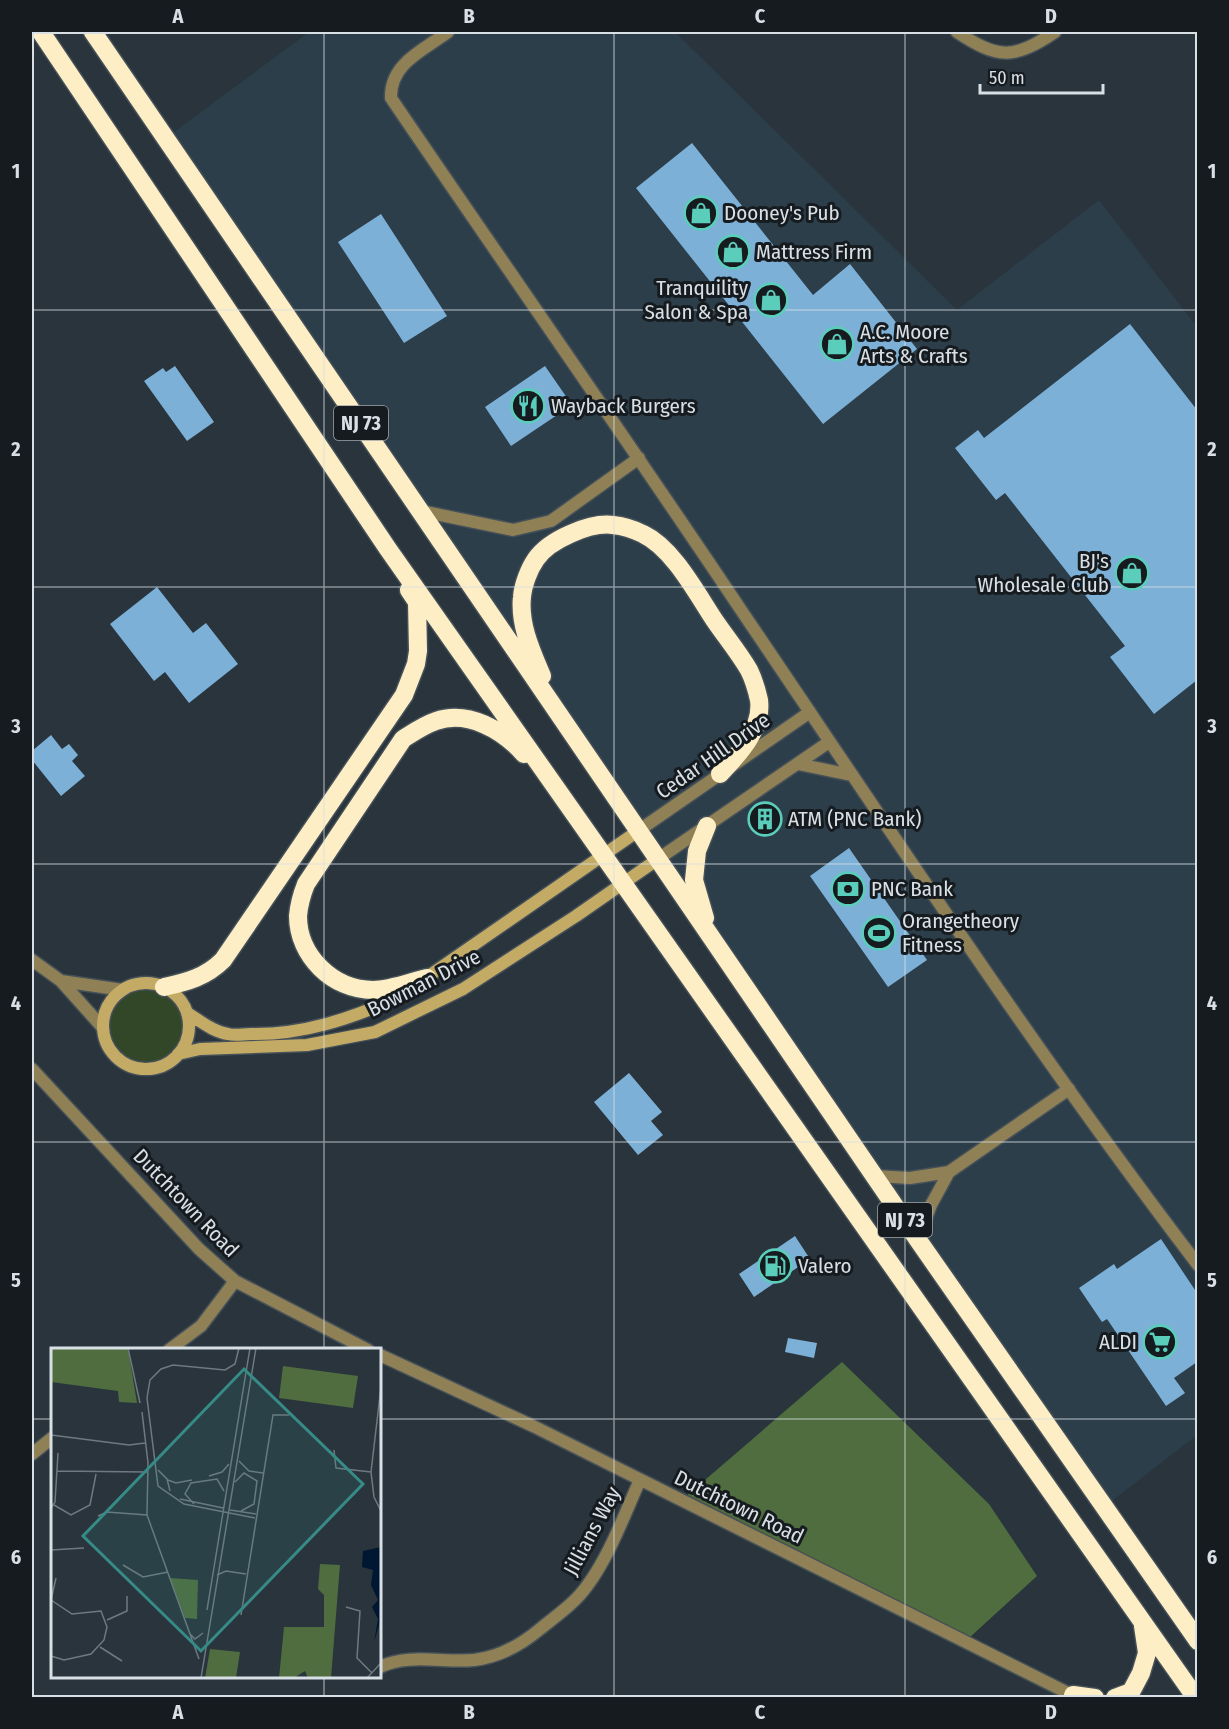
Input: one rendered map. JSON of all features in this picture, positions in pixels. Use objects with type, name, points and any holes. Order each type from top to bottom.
[{"type":"highway","name":"NJ 73","points":[[41,32],[388,549],[1196,1698]]},
{"type":"highway","name":"NJ 73","points":[[93,32],[918,1240],[1197,1641]]},
{"type":"highway","points":[[555,709],[529,645],[523,621],[522,597],[527,578],[537,558],[574,531],[597,525],[612,524],[644,534],[671,557],[750,672],[759,701],[758,715],[754,728],[740,753],[720,774]]},
{"type":"highway","points":[[164,987],[198,978],[212,971],[223,960],[404,694],[416,664],[417,602],[392,561],[388,549]]},
{"type":"highway","points":[[427,978],[374,990],[341,983],[321,969],[306,948],[300,933],[298,916],[300,900],[306,884],[403,739],[438,720],[463,718],[483,724],[497,731],[519,748],[564,798]]},
{"type":"highway","points":[[707,826],[697,850],[694,880],[709,932]]},
{"type":"highway","points":[[1115,1698],[1131,1692],[1141,1674],[1147,1653],[1143,1621]]},
{"type":"highway","points":[[1075,1696],[1095,1698]]},
{"type":"street","points":[[448,32],[400,67],[394,76],[391,98],[639,458],[851,775],[1153,1208],[1197,1265]]},
{"type":"street","points":[[957,32],[980,47],[992,52],[1005,53],[1034,46],[1055,32]]},
{"type":"street","points":[[421,511],[513,530],[551,520],[639,458]]},
{"type":"street","name":"Cedar Hill Drive","points":[[638,831],[810,712]]},
{"type":"street","points":[[658,860],[829,742]]},
{"type":"street","points":[[798,764],[851,775]]},
{"type":"street","name":"Bowman Drive","points":[[187,1013],[227,1034],[273,1035],[332,1023],[365,1012],[397,999],[638,831]]},
{"type":"street","name":"Bowman Drive","points":[[178,1054],[200,1049],[307,1044],[375,1032],[463,989],[658,860]]},
{"type":"street","points":[[32,960],[61,981],[104,1028]]},
{"type":"street","points":[[61,981],[123,990],[143,983],[164,987],[176,995],[187,1013],[186,1039],[178,1054],[160,1066],[146,1068],[132,1066],[119,1059],[110,1049],[104,1028],[108,1006],[123,990]]},
{"type":"street","name":"Dutchtown Road","points":[[32,1069],[199,1249],[235,1281],[364,1348]]},
{"type":"street","points":[[875,1176],[910,1178],[949,1172],[1069,1089]]},
{"type":"street","points":[[918,1240],[931,1205],[949,1172]]},
{"type":"street","points":[[171,1348],[201,1326],[235,1281]]},
{"type":"street","name":"Dutchtown Road","points":[[381,1355],[532,1426],[1075,1696]]},
{"type":"street","points":[[32,1454],[51,1439]]},
{"type":"street","name":"Jillians Way","points":[[381,1667],[399,1660],[464,1660],[488,1657],[505,1652],[532,1635],[586,1588],[604,1558],[640,1480]]},
{"type":"shaded area","points":[[309,32],[675,32],[957,310],[1099,200],[1197,327],[1197,1435],[1104,1507],[166,138]]},
{"type":"green space","points":[[146,983],[162,987],[176,996],[185,1010],[189,1026],[185,1042],[176,1056],[162,1065],[146,1069],[130,1065],[116,1056],[107,1042],[103,1026],[107,1010],[116,996],[130,987]]},
{"type":"green space","points":[[842,1362],[989,1504],[1037,1576],[969,1638],[684,1498]]},
{"type":"building","points":[[692,143],[813,295],[850,264],[917,349],[823,424],[636,188]]},
{"type":"building","points":[[381,214],[447,316],[404,343],[338,242]]},
{"type":"building","name":"BJ's Wholesale Club","points":[[1130,324],[1197,410],[1197,680],[1154,714],[1110,657],[1125,646],[1005,493],[996,500],[955,448],[978,430],[984,438]]},
{"type":"building","points":[[175,366],[214,422],[187,441],[144,381],[163,368],[166,372]]},
{"type":"building","points":[[545,366],[572,405],[511,446],[485,407]]},
{"type":"building","points":[[157,587],[193,633],[206,623],[238,664],[189,703],[165,672],[154,681],[110,624]]},
{"type":"building","points":[[51,735],[62,749],[69,744],[78,755],[72,761],[85,776],[61,796],[32,760],[32,751]]},
{"type":"building","points":[[849,848],[927,960],[888,987],[810,876]]},
{"type":"building","points":[[629,1073],[662,1112],[651,1121],[663,1135],[638,1155],[594,1102]]},
{"type":"building","name":"Valero","points":[[795,1236],[810,1259],[754,1297],[739,1274]]},
{"type":"building","name":"ALDI","points":[[1161,1239],[1197,1293],[1197,1362],[1174,1378],[1185,1393],[1166,1406],[1107,1319],[1102,1322],[1079,1288],[1114,1264],[1117,1269]]},
{"type":"building","points":[[788,1338],[817,1343],[814,1358],[785,1352]]},
{"type":"place","name":"Dooney's Pub","points":[[701,213]]},
{"type":"place","name":"Mattress Firm","points":[[733,252]]},
{"type":"place","name":"Tranquility Salon & Spa","points":[[771,300]]},
{"type":"place","name":"A.C. Moore Arts & Crafts","points":[[837,344]]},
{"type":"place","name":"Wayback Burgers","points":[[528,406]]},
{"type":"place","name":"BJ's Wholesale Club","points":[[1132,573]]},
{"type":"place","name":"ATM (PNC Bank)","points":[[765,819]]},
{"type":"place","name":"PNC Bank","points":[[848,889]]},
{"type":"place","name":"Orangetheory Fitness","points":[[879,933]]},
{"type":"place","name":"Valero","points":[[775,1266]]},
{"type":"place","name":"ALDI","points":[[1160,1342]]}]
